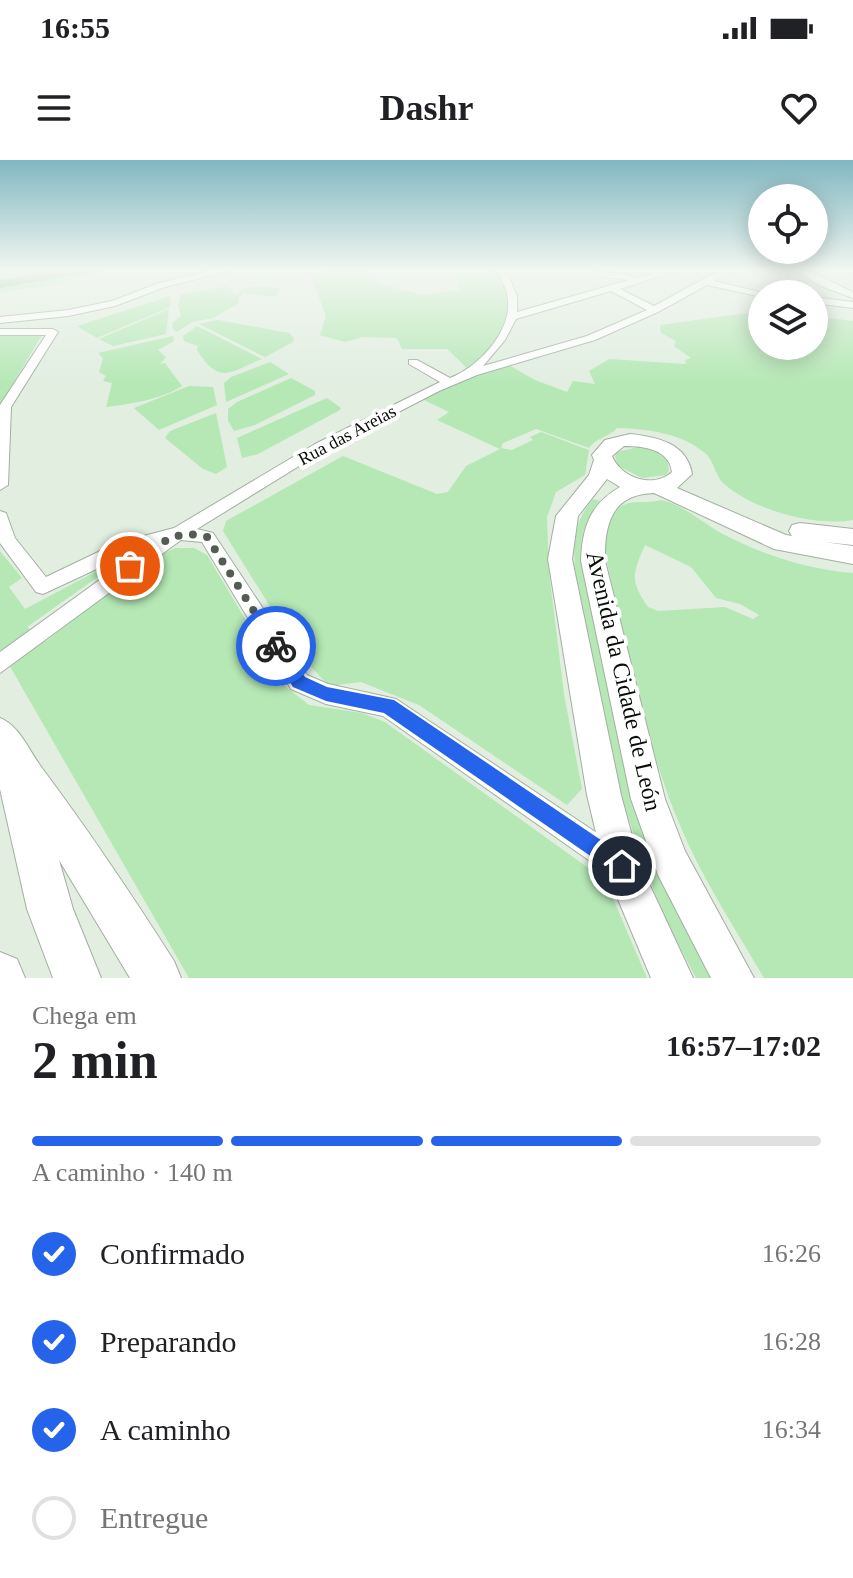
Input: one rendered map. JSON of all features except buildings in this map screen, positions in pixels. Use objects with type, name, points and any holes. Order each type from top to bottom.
[{"type":"highway","points":[[6,748],[50,909],[77,978]]},
{"type":"highway","points":[[6,748],[90,868],[157,978]]},
{"type":"main road","points":[[853,537],[806,533],[764,520],[701,487],[670,451],[634,440],[612,444],[602,455],[603,462],[617,476],[650,486],[782,543],[809,550],[853,555]]},
{"type":"main road","name":"Avenida da Cidade de León","points":[[603,462],[600,479],[573,505],[564,525],[560,559],[604,795],[622,866],[672,978]]},
{"type":"main road","name":"Avenida da Cidade de León","points":[[682,467],[678,480],[650,486],[610,501],[599,516],[592,537],[593,561],[648,799],[671,862],[733,978]]},
{"type":"street","points":[[0,320],[91,308]]},
{"type":"street","points":[[468,376],[507,333],[515,316],[514,308]]},
{"type":"street","points":[[515,316],[542,308]]},
{"type":"street","points":[[651,308],[655,310]]},
{"type":"street","name":"Rua das Areias","points":[[0,664],[50,624],[217,506],[358,428],[449,382],[589,338],[658,308]]},
{"type":"street","points":[[0,332],[53,332],[5,407],[0,485]]},
{"type":"street","points":[[413,362],[449,382]]},
{"type":"street","points":[[0,517],[7,540],[43,587],[151,536],[195,533],[207,537],[299,682],[326,694],[388,706],[622,866]]},
{"type":"green space","points":[[133,308],[167,308],[97,338],[77,326]]},
{"type":"green space","points":[[179,308],[230,308],[213,318],[192,322],[177,332],[172,323],[181,316]]},
{"type":"green space","points":[[323,308],[508,308],[506,325],[500,335],[471,369],[447,349],[402,349],[397,338],[363,337],[345,342],[320,335],[326,316]]},
{"type":"green space","points":[[169,309],[166,334],[113,346],[99,339]]},
{"type":"green space","points":[[748,313],[748,360],[828,360],[828,318],[853,321],[853,520],[803,519],[751,502],[724,484],[705,453],[664,433],[617,428],[589,448],[536,429],[503,443],[501,448],[512,450],[533,440],[530,437],[541,432],[589,450],[585,475],[556,492],[547,517],[549,572],[564,694],[582,789],[567,805],[419,705],[361,682],[329,686],[301,656],[223,531],[226,521],[343,456],[437,494],[448,492],[466,466],[500,449],[437,420],[449,412],[422,399],[442,388],[507,364],[535,380],[567,392],[573,381],[595,384],[589,371],[609,359],[686,364],[685,360],[691,358],[674,346],[676,341],[661,333],[660,325]]},
{"type":"green space","points":[[218,320],[289,333],[294,338],[293,342],[265,357],[199,324]]},
{"type":"green space","points":[[197,326],[262,359],[233,372],[219,372],[205,361],[197,350],[198,346],[184,341],[183,336]]},
{"type":"green space","points":[[41,332],[42,335],[0,405],[0,333]]},
{"type":"green space","points":[[173,336],[174,341],[158,350],[166,357],[160,364],[165,363],[182,386],[154,398],[106,407],[112,383],[103,381],[106,376],[99,372],[103,358],[98,353]]},
{"type":"green space","points":[[270,362],[289,374],[226,402],[224,383],[231,377]]},
{"type":"green space","points":[[291,378],[315,391],[315,395],[255,425],[234,431],[228,421],[228,409]]},
{"type":"green space","points":[[189,386],[213,387],[217,405],[159,430],[134,408]]},
{"type":"green space","points":[[327,398],[340,410],[258,454],[242,458],[237,438]]},
{"type":"green space","points":[[216,413],[227,467],[216,474],[203,469],[165,438],[170,431]]},
{"type":"green space","points":[[638,447],[656,451],[667,460],[669,470],[666,475],[642,478],[618,466],[617,452]]},
{"type":"green space","points":[[593,499],[600,501],[586,526],[582,549],[647,840],[677,912],[712,978],[696,978],[662,913],[620,795],[575,570],[576,532],[582,515]]},
{"type":"green space","points":[[657,501],[676,505],[721,533],[768,554],[802,565],[853,573],[853,978],[764,978],[708,883],[679,823],[646,725],[605,550],[608,526],[615,512],[629,503]],"holes":[[[645,545],[691,567],[716,598],[740,604],[759,615],[753,619],[725,607],[658,611],[648,607],[638,590],[635,576]]]},
{"type":"green space","points":[[175,548],[194,548],[207,555],[285,686],[309,705],[362,713],[385,722],[605,880],[647,978],[189,978],[0,649],[0,551],[22,578],[9,587],[25,609],[133,552],[27,627],[46,641],[154,558]]},
{"type":"way so far","points":[[130,566],[175,534],[195,533],[207,537],[276,646]]},
{"type":"route","points":[[276,646],[299,682],[326,694],[388,706],[622,866]]}]
